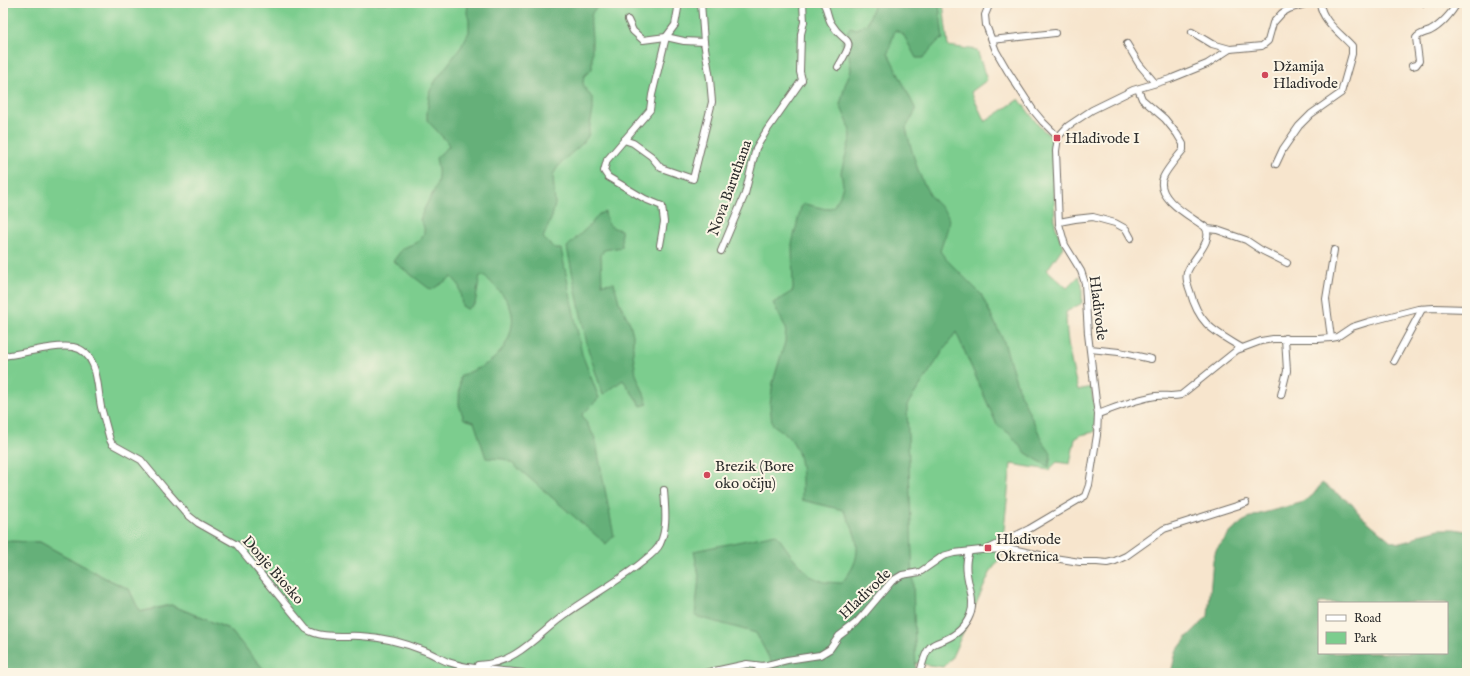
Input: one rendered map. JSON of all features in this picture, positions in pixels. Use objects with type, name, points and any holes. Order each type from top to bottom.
[{"type":"street","points":[[660,245],[664,222],[662,206],[645,199],[606,175],[605,164],[650,110],[652,95],[666,37],[675,25],[679,3]]},
{"type":"street","points":[[624,140],[633,143],[651,156],[661,168],[693,178],[712,102],[704,42],[701,3]]},
{"type":"street","name":"Nova Baruthana","points":[[721,251],[745,194],[756,148],[802,80],[800,72],[801,34],[804,22],[803,3]]},
{"type":"street","points":[[823,3],[832,24],[849,44],[849,48],[838,67]]},
{"type":"street","points":[[990,3],[985,16],[986,25],[1007,70],[1043,122],[1058,137],[1068,126],[1092,110],[1133,90],[1170,79],[1207,64],[1230,49]]},
{"type":"street","points":[[1192,32],[1212,44],[1230,49],[1262,46],[1268,42],[1273,23],[1282,13],[1309,3]]},
{"type":"street","points":[[1276,164],[1283,149],[1299,126],[1312,114],[1341,93],[1349,67],[1352,46],[1327,21],[1321,9],[1320,3]]},
{"type":"street","points":[[1425,3],[1443,3]]},
{"type":"street","points":[[1412,66],[1416,65],[1419,61],[1416,38],[1420,34],[1435,28],[1451,12],[1456,3]]},
{"type":"street","points":[[628,20],[633,31],[643,40],[666,37],[684,41],[704,42]]},
{"type":"street","points":[[993,42],[1055,33]]},
{"type":"street","points":[[1127,44],[1139,64],[1155,83]]},
{"type":"street","points":[[1138,89],[1142,99],[1165,119],[1183,144],[1183,150],[1162,180],[1164,193],[1171,202],[1207,229],[1217,230],[1246,240],[1261,250],[1287,263]]},
{"type":"street","name":"Hladivode","points":[[763,666],[787,660],[820,656],[830,649],[839,636],[856,623],[897,577],[920,572],[944,556],[954,553],[988,550],[1023,532],[1085,496],[1089,485],[1097,435],[1098,414],[1084,284],[1081,271],[1063,240],[1059,222],[1056,151],[1058,137]]},
{"type":"street","points":[[1059,222],[1093,217],[1121,226],[1126,229],[1131,238]]},
{"type":"street","points":[[1207,229],[1208,236],[1187,273],[1186,279],[1192,300],[1197,313],[1209,328],[1242,348]]},
{"type":"street","points":[[1331,338],[1326,299],[1334,250]]},
{"type":"street","points":[[1098,414],[1135,401],[1157,396],[1181,395],[1242,348],[1261,341],[1285,338],[1318,340],[1331,338],[1337,337],[1352,327],[1422,309],[1467,309]]},
{"type":"street","points":[[1394,361],[1422,309]]},
{"type":"street","points":[[1281,395],[1287,371],[1285,338]]},
{"type":"street","name":"Donje Biosko","points":[[3,356],[53,348],[72,347],[82,350],[88,356],[94,367],[101,406],[112,444],[141,460],[188,515],[198,523],[237,545],[306,629],[313,634],[380,638],[425,651],[447,661],[467,666],[523,673]]},
{"type":"street","points":[[1090,349],[1119,352],[1151,359]]},
{"type":"street","points":[[467,666],[496,663],[516,654],[564,616],[613,584],[650,556],[660,544],[665,527],[666,514],[664,490]]},
{"type":"street","points":[[988,550],[1012,549],[1073,561],[1115,562],[1164,529],[1246,503]]},
{"type":"street","points":[[920,673],[925,657],[931,647],[952,637],[958,632],[971,614],[972,602],[966,569],[967,559],[970,552]]},
{"type":"street","points":[[705,673],[747,664],[763,666]]},
{"type":"street","points":[[755,673],[763,666]]},
{"type":"green space","points":[[3,3],[943,3],[948,46],[977,50],[987,80],[971,92],[985,122],[1019,99],[1038,125],[1051,137],[1053,152],[1055,225],[1063,247],[1047,270],[1067,288],[1079,276],[1082,285],[1082,303],[1066,312],[1067,332],[1071,361],[1078,390],[1091,387],[1096,416],[1094,432],[1081,435],[1075,439],[1070,464],[1057,462],[1049,470],[1011,464],[1001,557],[991,571],[951,659],[943,667],[894,660],[850,673],[267,673],[229,629],[171,605],[139,612],[129,589],[105,578],[40,542],[3,541]]},
{"type":"green space","points":[[468,3],[608,3],[595,9],[591,17],[592,69],[584,76],[583,82],[584,87],[593,99],[593,110],[588,136],[583,143],[557,168],[553,175],[555,204],[552,217],[543,238],[555,249],[561,249],[582,354],[599,398],[582,415],[595,438],[614,536],[606,544],[513,464],[504,459],[486,458],[474,422],[464,419],[459,405],[460,376],[483,366],[495,358],[505,345],[512,327],[511,310],[507,300],[485,276],[480,276],[475,304],[467,309],[462,306],[459,285],[452,277],[431,290],[393,261],[404,248],[418,241],[424,233],[424,226],[420,220],[423,211],[437,185],[438,169],[436,158],[449,146],[427,120],[430,91],[436,80],[461,47],[469,32],[469,20],[467,13]]},
{"type":"green space","points":[[875,3],[891,3],[897,5],[939,3],[943,39],[938,41],[923,58],[916,58],[903,34],[895,30],[888,53],[916,110],[906,128],[919,173],[932,198],[948,217],[948,227],[940,251],[981,294],[1004,342],[1019,391],[1044,444],[1051,453],[1049,467],[1026,453],[1010,434],[997,425],[956,332],[907,405],[916,673],[777,673],[756,633],[695,616],[699,577],[694,551],[776,534],[791,555],[810,576],[824,582],[841,583],[849,574],[854,565],[857,547],[856,538],[843,510],[802,500],[801,464],[796,447],[785,433],[772,424],[770,405],[773,382],[785,342],[786,328],[773,303],[793,291],[792,244],[801,207],[805,204],[826,209],[833,207],[840,196],[843,185],[841,172],[851,136],[848,123],[840,105],[845,85],[851,70],[849,55],[841,43],[850,27],[856,29],[867,24]]},
{"type":"green space","points":[[605,212],[609,225],[621,230],[622,247],[604,250],[601,255],[602,284],[614,283],[619,302],[630,323],[633,335],[633,354],[636,374],[648,404],[641,406],[623,380],[603,395],[588,349],[567,247],[591,224],[599,214]]},
{"type":"green space","points":[[1322,483],[1352,504],[1360,515],[1391,541],[1400,543],[1412,540],[1420,534],[1439,529],[1467,531],[1467,673],[1171,673],[1176,652],[1188,636],[1208,616],[1213,560],[1216,550],[1229,534],[1242,522],[1256,515],[1304,502],[1313,495]]},
{"type":"green space","points":[[3,541],[40,542],[105,578],[129,589],[140,612],[171,605],[229,629],[267,673],[3,673]]},
{"type":"place","name":"Džamija Hladivode","points":[[1265,75]]},
{"type":"place","name":"Hladivode I","points":[[1057,138]]},
{"type":"place","name":"Brezik (Bore oko očiju)","points":[[707,475]]},
{"type":"place","name":"Hladivode Okretnica","points":[[988,548]]}]
